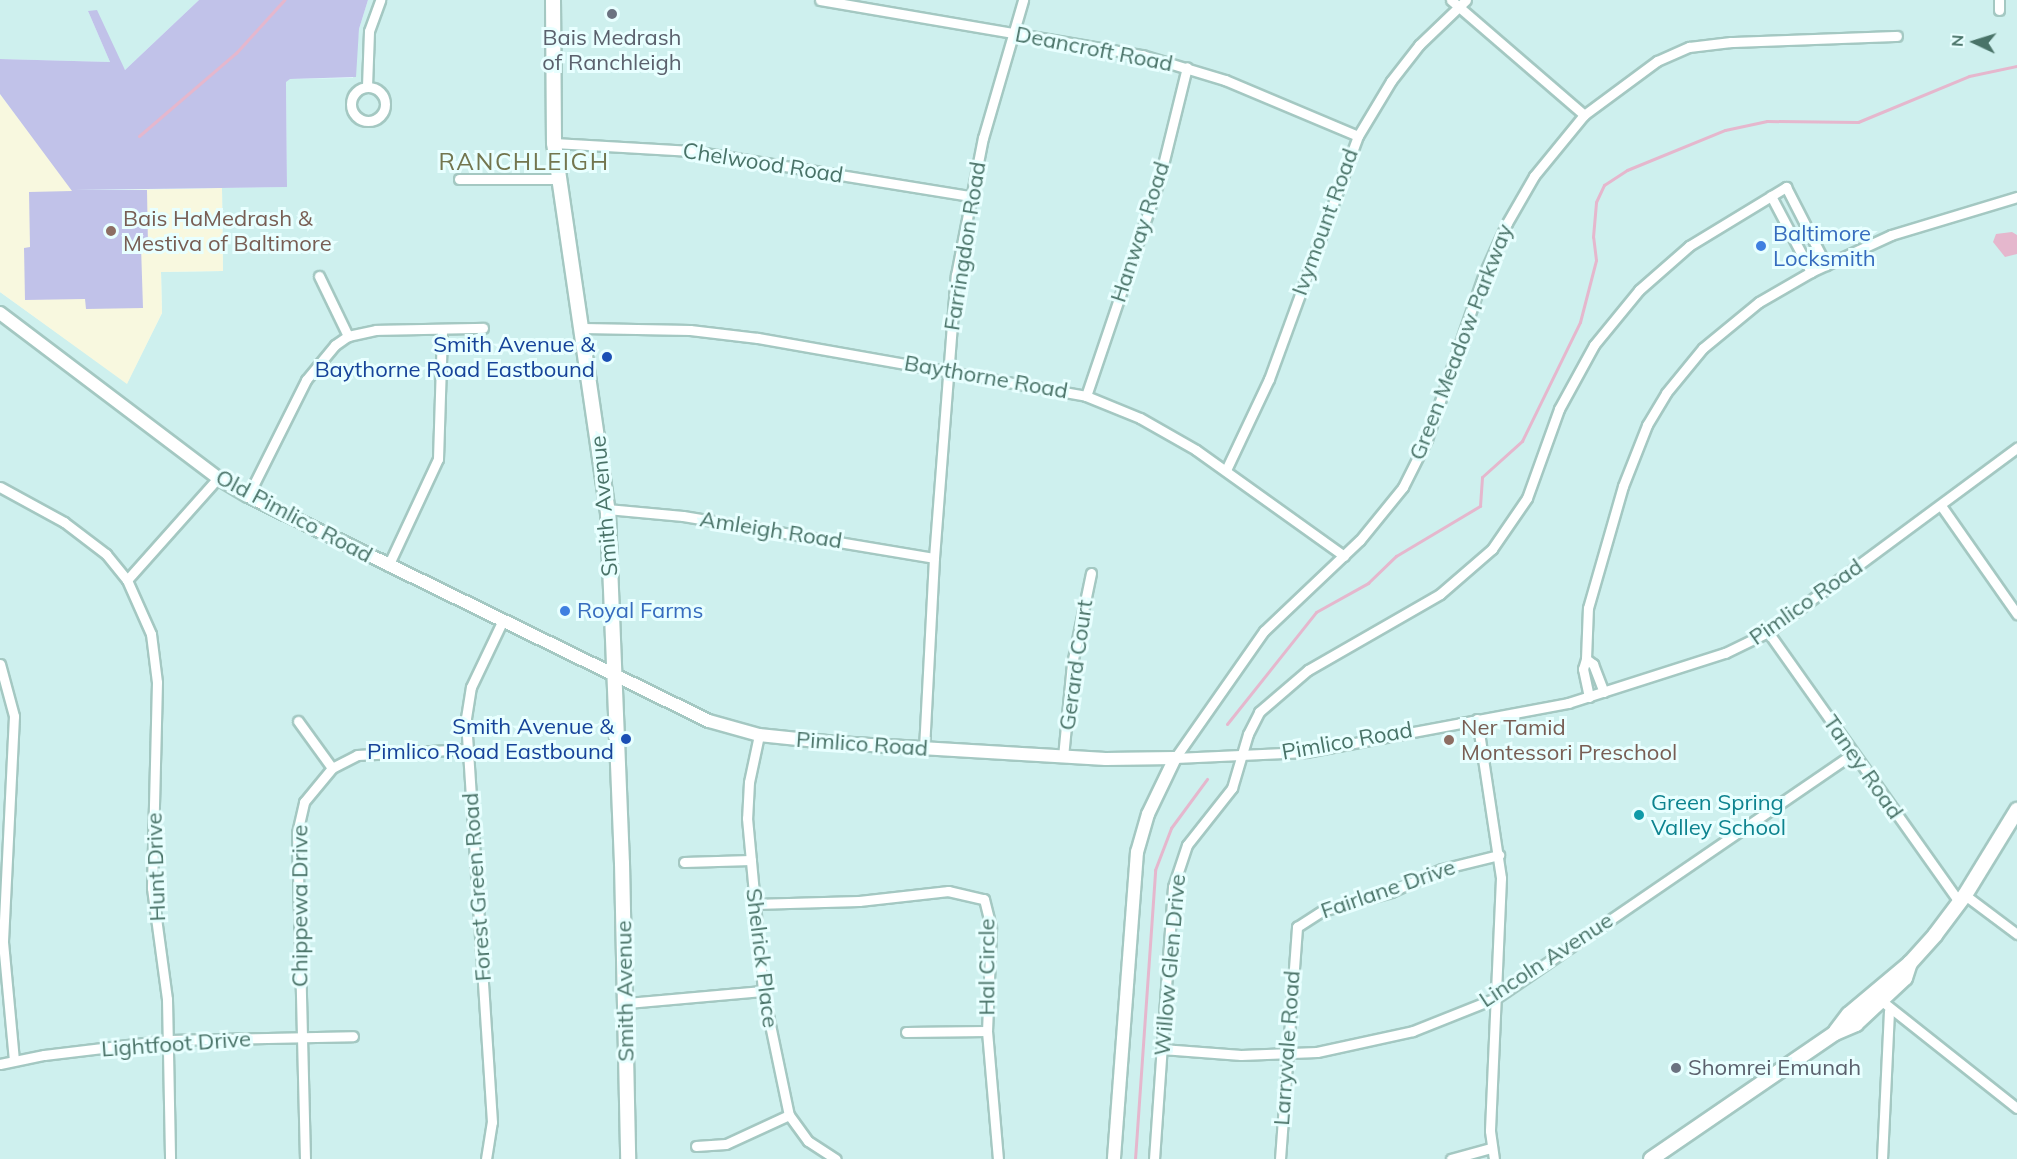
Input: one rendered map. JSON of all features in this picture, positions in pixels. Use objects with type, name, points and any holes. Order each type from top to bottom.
[{"type":"main road","name":"Smith Avenue","points":[[553,0],[554,143],[583,328],[607,509],[626,1003],[628,1159]]},
{"type":"main road","points":[[1656,1158],[1835,1033],[1849,1014],[1881,1002],[1962,899],[2017,810]]},
{"type":"street","points":[[368,86],[369,31],[380,0]]},
{"type":"street","name":"Deancroft Road","points":[[820,0],[1115,49],[1187,67],[1358,136]]},
{"type":"street","name":"Farringdon Road","points":[[924,748],[934,558],[956,275],[970,195],[1023,0]]},
{"type":"street","points":[[1999,0],[1999,10]]},
{"type":"street","points":[[1458,2],[1584,115]]},
{"type":"street","name":"Ivymount Road","points":[[1226,470],[1269,379],[1358,136],[1391,81],[1458,2]]},
{"type":"street","name":"Green Meadow Parkway","points":[[1175,758],[1264,631],[1344,556],[1403,487],[1427,439],[1483,276],[1507,223],[1540,168],[1584,115],[1657,61],[1689,47],[1731,42],[1897,36]]},
{"type":"street","name":"Hanway Road","points":[[1086,396],[1160,177],[1187,67]]},
{"type":"street","name":"Chelwood Road","points":[[554,143],[692,152],[970,195]]},
{"type":"street","points":[[459,178],[559,179]]},
{"type":"street","points":[[1242,755],[1253,722],[1279,692],[1308,670],[1440,594],[1492,549],[1527,498],[1568,391],[1611,321],[1655,274],[1689,246],[1786,188],[1826,265]]},
{"type":"street","points":[[1772,196],[1811,272]]},
{"type":"street","points":[[1589,697],[1583,669],[1586,659],[1586,623],[1592,587],[1630,464],[1647,425],[1666,393],[1703,348],[1759,302],[1811,272],[1891,235],[2017,197]]},
{"type":"street","points":[[319,276],[348,336]]},
{"type":"street","name":"Old Pimlico Road","points":[[0,313],[218,478],[248,496],[614,675]]},
{"type":"street","points":[[248,496],[315,364],[348,336],[376,330],[483,328]]},
{"type":"street","name":"Baythorne Road","points":[[583,328],[722,333],[947,369],[1086,396],[1140,417],[1226,470],[1344,556]]},
{"type":"street","points":[[388,566],[438,459],[442,329]]},
{"type":"street","name":"Pimlico Road","points":[[614,675],[677,708],[759,735],[1064,758],[1175,758],[1306,753],[1589,697],[1725,653],[1768,632],[1942,507],[2017,448]]},
{"type":"street","points":[[0,487],[86,538],[127,580],[218,478]]},
{"type":"street","points":[[1942,507],[2017,614]]},
{"type":"street","name":"Amleigh Road","points":[[607,509],[683,516],[934,558]]},
{"type":"street","name":"Gerard Court","points":[[1064,758],[1072,664],[1091,573]]},
{"type":"street","name":"Hunt Drive","points":[[127,580],[151,634],[156,667],[152,888],[165,981],[169,1040],[170,1159]]},
{"type":"street","name":"Forest Green Road","points":[[486,1159],[492,1122],[466,718],[471,687],[502,622]]},
{"type":"street","name":"Taney Road","points":[[1768,632],[1853,754],[1962,899],[2017,934]]},
{"type":"street","points":[[1586,659],[1593,664],[1604,692]]},
{"type":"street","points":[[0,664],[14,716],[3,942],[14,1060]]},
{"type":"street","points":[[1477,719],[1500,855],[1491,1148],[1494,1159]]},
{"type":"street","points":[[298,721],[332,768]]},
{"type":"street","name":"Shelrick Place","points":[[759,735],[747,800],[763,991],[789,1115],[808,1141],[836,1159]]},
{"type":"street","name":"Chippewa Drive","points":[[305,1159],[297,833],[311,789],[332,768],[371,753],[468,749]]},
{"type":"street","name":"Lincoln Avenue","points":[[1162,1049],[1287,1055],[1347,1047],[1413,1031],[1496,998],[1853,754]]},
{"type":"street","name":"Willow Glen Drive","points":[[1154,1159],[1176,873],[1187,845],[1232,788],[1242,755]]},
{"type":"street","name":"Willow Glen Drive","points":[[1114,1159],[1137,852],[1148,814],[1175,758]]},
{"type":"street","name":"Fairlane Drive","points":[[1294,942],[1297,927],[1311,915],[1391,892],[1442,869],[1500,855]]},
{"type":"street","points":[[684,862],[751,860]]},
{"type":"street","name":"Hal Circle","points":[[754,904],[859,901],[948,891],[984,899],[991,928],[987,1031],[998,1159]]},
{"type":"street","name":"Larryvale Road","points":[[1280,1156],[1294,942]]},
{"type":"street","points":[[626,1003],[763,991]]},
{"type":"street","points":[[1881,1002],[2017,1108]]},
{"type":"street","points":[[1881,1002],[1882,1159]]},
{"type":"street","points":[[906,1032],[987,1031]]},
{"type":"street","name":"Lightfoot Drive","points":[[0,1064],[14,1060],[169,1040],[352,1036]]},
{"type":"street","points":[[696,1146],[726,1144],[789,1115]]},
{"type":"street","points":[[1451,1159],[1491,1148]]},
{"type":"shaded area","points":[[0,0],[199,0],[125,70],[88,11],[110,62],[0,59]]},
{"type":"shaded area","points":[[199,0],[368,0],[359,29],[356,77],[290,79],[286,82],[287,187],[74,190],[147,190],[148,246],[141,246],[143,308],[86,309],[85,299],[25,300],[24,248],[30,247],[29,192],[72,191],[0,94],[0,59],[110,62],[88,11],[97,10],[125,70]]},
{"type":"shaded area","points":[[368,0],[2017,0],[2017,1159],[0,1159],[0,292],[127,383],[162,313],[161,272],[223,271],[222,188],[287,187],[286,79],[353,78],[359,29]]},
{"type":"shaded area","name":"Bais HaMedrash & Mestiva of Baltimore","points":[[0,94],[73,191],[222,188],[223,271],[161,272],[162,313],[127,384],[0,292]]},
{"type":"shaded area","points":[[2012,232],[2017,235],[2017,254],[2005,257],[1993,242],[1996,234]]},
{"type":"waterway","points":[[139,136],[236,53],[284,0]]},
{"type":"waterway","points":[[1227,724],[1316,612],[1368,583],[1396,556],[1480,506],[1482,477],[1522,441],[1580,322],[1596,260],[1593,237],[1596,202],[1604,185],[1627,170],[1725,130],[1767,121],[1858,122],[1969,76],[2017,66]]},
{"type":"waterway","points":[[1135,1159],[1155,870],[1171,828],[1207,779]]},
{"type":"place","name":"Bais Medrash of Ranchleigh","points":[[612,14]]},
{"type":"place","name":"Bais HaMedrash & Mestiva of Baltimore","points":[[111,231]]},
{"type":"place","name":"Baltimore Locksmith","points":[[1761,246]]},
{"type":"place","name":"Smith Avenue & Baythorne Road Eastbound","points":[[607,357]]},
{"type":"place","name":"Royal Farms","points":[[565,611]]},
{"type":"place","name":"Smith Avenue & Pimlico Road Eastbound","points":[[626,739]]},
{"type":"place","name":"Ner Tamid Montessori Preschool","points":[[1449,740]]},
{"type":"place","name":"Green Spring Valley School","points":[[1639,815]]},
{"type":"place","name":"Shomrei Emunah","points":[[1676,1068]]},
{"type":"district","name":"RANCHLEIGH","points":[[524,162]]}]
